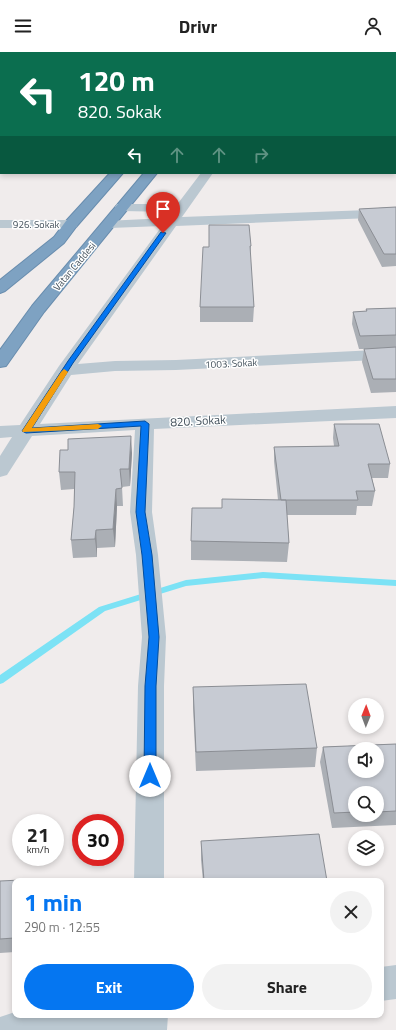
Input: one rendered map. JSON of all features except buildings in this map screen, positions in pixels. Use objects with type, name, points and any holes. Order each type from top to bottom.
[{"type":"highway","points":[[0,288],[59,240],[71,224],[116,174]]},
{"type":"highway","name":"Vatan Caddesi","points":[[0,362],[38,309],[150,174]]},
{"type":"street","points":[[0,471],[65,370],[206,174]]},
{"type":"street","points":[[122,207],[181,208],[396,204]]},
{"type":"street","points":[[110,224],[396,213]]},
{"type":"street","name":"926. Sokak","points":[[0,224],[71,224]]},
{"type":"street","name":"1003. Sokak","points":[[65,370],[114,366],[176,365],[396,354]]},
{"type":"street","name":"820. Sokak","points":[[0,432],[396,412]]},
{"type":"street","points":[[145,424],[141,512],[147,555],[154,637],[151,686],[149,878]]},
{"type":"street","points":[[384,984],[396,982]]},
{"type":"street","points":[[10,1030],[108,1018]]},
{"type":"street","points":[[150,1030],[151,1018]]},
{"type":"waterway","points":[[0,680],[102,609],[186,583],[263,575],[396,583]]},
{"type":"slow traffic","points":[[64,372],[26,431],[98,426]]},
{"type":"route","points":[[150,776],[151,686],[154,637],[147,555],[141,512],[145,424],[26,431],[70,363],[163,233]]}]
